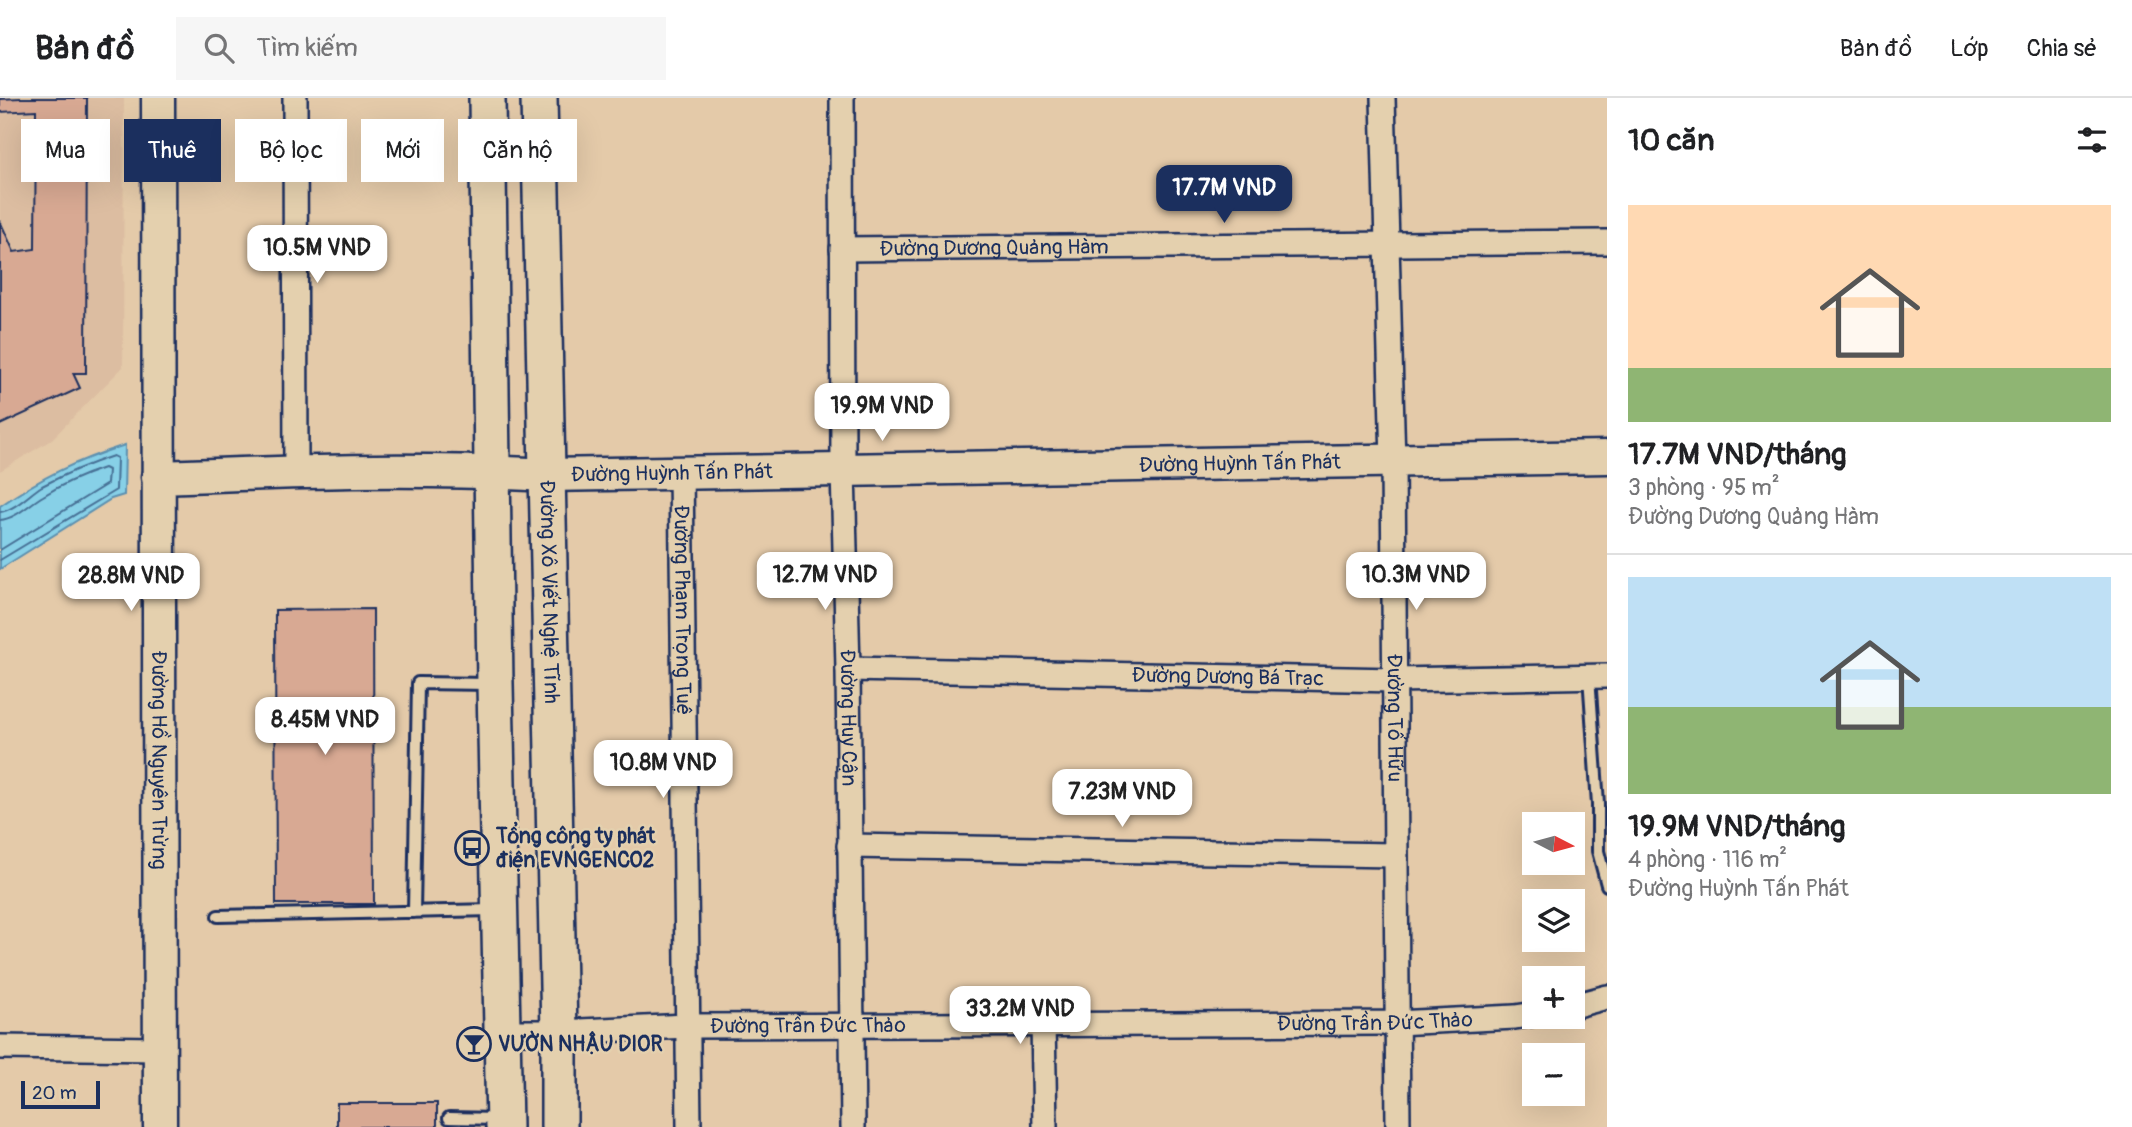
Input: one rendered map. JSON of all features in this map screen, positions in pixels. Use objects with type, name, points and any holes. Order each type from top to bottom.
[{"type":"main road","points":[[486,98],[504,1123]]},
{"type":"main road","name":"Đường Xô Viết Nghệ Tĩnh","points":[[538,98],[559,1127]]},
{"type":"street","name":"Đường Hồ Nguyên Trừng","points":[[158,98],[160,1127]]},
{"type":"street","points":[[295,98],[296,473]]},
{"type":"street","name":"Đường Huy Cận","points":[[842,98],[843,469],[853,1127]]},
{"type":"street","name":"Đường Tố Hữu","points":[[1383,98],[1393,462],[1398,1127]]},
{"type":"street","name":"Đường Dương Quảng Hàm","points":[[842,249],[1607,242]]},
{"type":"street","name":"Đường Huỳnh Tấn Phát","points":[[158,477],[296,473],[491,472],[547,475],[1607,457]]},
{"type":"street","name":"Đường Phạm Trọng Tuệ","points":[[681,472],[689,1127]]},
{"type":"street","name":"Đường Dương Bá Trạc","points":[[848,669],[1395,680],[1598,676]]},
{"type":"street","points":[[849,846],[1394,855]]},
{"type":"street","points":[[1585,1003],[1607,997]]},
{"type":"street","name":"Đường Trần Đức Thảo","points":[[502,1031],[559,1032],[687,1026],[1396,1023],[1522,1016]]},
{"type":"street","points":[[1043,1024],[1045,1127]]},
{"type":"street","points":[[0,1047],[158,1049]]},
{"type":"lane","points":[[1598,676],[1598,850],[1607,885]]},
{"type":"lane","points":[[414,912],[418,683],[495,684]]},
{"type":"lane","points":[[218,916],[500,910]]},
{"type":"lane","points":[[449,1118],[504,1123]]},
{"type":"shaded area","points":[[0,98],[124,98],[123,367],[51,440],[0,471]]},
{"type":"water","points":[[125,445],[124,495],[111,499],[0,569],[0,506],[30,486],[60,471]]},
{"type":"building","points":[[87,98],[87,119],[36,119],[36,110],[0,112],[0,99]]},
{"type":"building","points":[[35,182],[87,182],[86,373],[73,373],[80,388],[0,425],[0,221],[14,252],[35,249]]},
{"type":"building","points":[[373,609],[374,904],[276,904],[275,610]]},
{"type":"building","points":[[337,1103],[437,1103],[437,1127],[337,1127]]},
{"type":"place","name":"Tổng công ty phát điện EVNGENCO2","points":[[472,848]]},
{"type":"place","name":"VƯỜN NHẬU DIOR","points":[[474,1044]]}]
